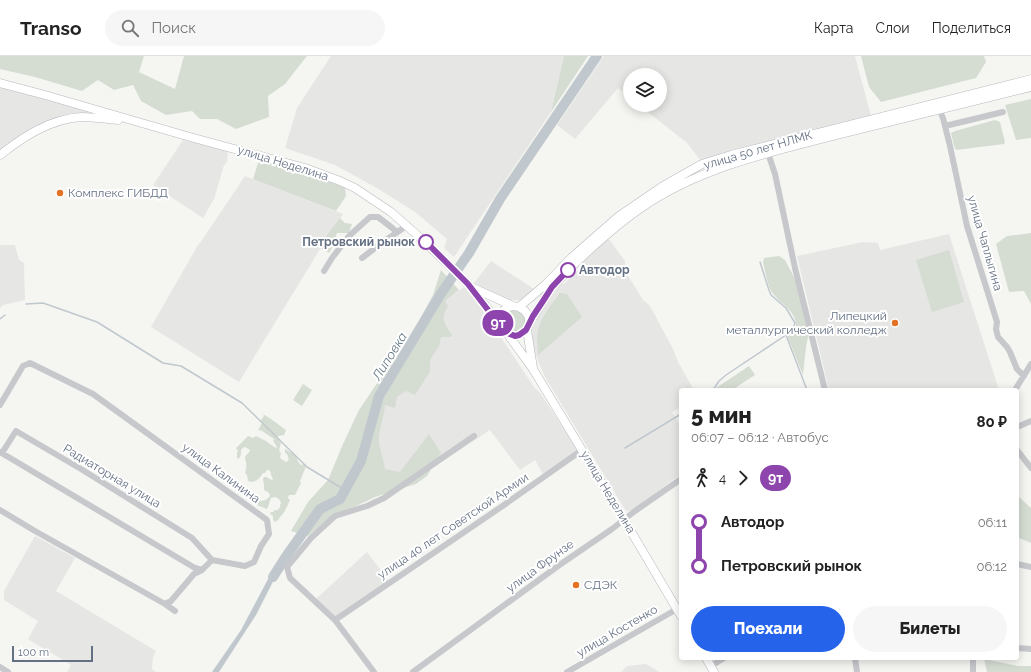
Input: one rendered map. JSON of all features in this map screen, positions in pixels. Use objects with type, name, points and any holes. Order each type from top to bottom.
[{"type":"main road","name":"улица 50 лет НЛМК","points":[[516,306],[545,286],[571,258],[619,216],[663,186],[702,164],[731,154],[1031,79]]},
{"type":"main road","points":[[0,83],[135,121]]},
{"type":"main road","name":"улица 50 лет НЛМК","points":[[528,327],[545,298],[559,280],[605,236],[644,206],[672,190],[717,169],[768,153],[1031,87]]},
{"type":"main road","points":[[939,109],[938,106],[946,100]]},
{"type":"main road","points":[[0,155],[32,133],[48,125],[68,119],[82,117],[135,121]]},
{"type":"main road","name":"улица Неделина","points":[[135,121],[305,168],[332,177],[364,193],[406,224],[468,285],[533,369],[679,613]]},
{"type":"main road","points":[[468,285],[525,311],[529,317],[528,327],[533,369]]},
{"type":"main road","points":[[516,306],[504,309],[501,314],[499,319],[503,329],[515,336],[519,335],[528,327]]},
{"type":"main road","points":[[707,660],[712,669]]},
{"type":"street","name":"улица Чаплыгина","points":[[939,109],[945,126],[967,226],[997,322],[996,329],[998,337],[1007,347],[1017,369],[1024,376]]},
{"type":"street","points":[[945,126],[1003,112]]},
{"type":"street","points":[[768,153],[775,174],[795,268],[825,388]]},
{"type":"street","points":[[324,271],[349,236],[370,217],[378,217],[397,232]]},
{"type":"street","points":[[362,258],[402,229],[406,224]]},
{"type":"street","name":"улица Калинина","points":[[0,406],[23,366],[30,363],[93,394],[267,520],[269,534],[261,546],[254,562],[245,566],[212,560]]},
{"type":"street","points":[[1017,388],[1031,364]]},
{"type":"street","points":[[1019,426],[1031,421]]},
{"type":"street","name":"Радиаторная улица","points":[[202,570],[195,568],[1,453],[16,431],[81,469],[192,538],[212,560]]},
{"type":"street","points":[[374,672],[335,620],[290,578],[287,567],[311,538],[335,516],[367,506],[384,498],[474,436]]},
{"type":"street","name":"улица 40 лет Советской Армии","points":[[335,620],[582,450]]},
{"type":"street","points":[[1019,453],[1031,468]]},
{"type":"street","name":"улица Фрунзе","points":[[413,672],[558,566],[679,480]]},
{"type":"street","points":[[0,511],[175,611]]},
{"type":"street","points":[[165,604],[171,601],[194,574],[202,570],[212,560]]},
{"type":"street","points":[[1019,564],[1031,567]]},
{"type":"street","name":"улица Костенко","points":[[567,672],[679,613]]},
{"type":"street","points":[[1019,648],[1031,649]]},
{"type":"street","points":[[712,669],[722,660]]},
{"type":"street","points":[[855,660],[857,672]]},
{"type":"street","points":[[972,660],[973,672]]},
{"type":"street","points":[[0,667],[8,672]]},
{"type":"shaded area","points":[[0,56],[144,56],[139,72],[175,89],[184,56],[307,56],[285,84],[268,96],[269,117],[236,129],[217,119],[200,119],[192,111],[166,115],[141,101],[133,85],[114,90],[98,80],[82,91],[35,77],[0,69]]},
{"type":"shaded area","name":"Петровский рынок","points":[[331,56],[564,56],[551,112],[454,257],[444,248],[447,239],[415,212],[377,188],[335,165],[285,148],[297,108]]},
{"type":"shaded area","points":[[564,56],[588,56],[551,112]]},
{"type":"shaded area","points":[[604,56],[855,56],[871,116],[701,161],[687,143],[648,112],[667,112],[667,68],[623,68],[623,92],[618,88],[575,139],[557,125]]},
{"type":"shaded area","points":[[861,56],[984,56],[986,62],[976,78],[881,102],[869,87]]},
{"type":"shaded area","points":[[0,86],[89,109],[88,114],[83,113],[63,117],[40,126],[12,141],[0,151]]},
{"type":"shaded area","points":[[1031,99],[1031,138],[1016,140],[1005,105]]},
{"type":"shaded area","points":[[995,120],[1000,122],[1005,142],[1004,144],[956,150],[951,133]]},
{"type":"shaded area","points":[[183,140],[228,151],[227,162],[224,165],[214,199],[203,218],[153,185]]},
{"type":"shaded area","points":[[261,161],[314,175],[345,188],[346,196],[336,211],[253,179],[258,163]]},
{"type":"shaded area","points":[[245,176],[343,214],[239,382],[151,327],[198,245]]},
{"type":"shaded area","points":[[340,218],[345,223],[352,224],[349,233],[337,233],[329,253],[319,247]]},
{"type":"shaded area","points":[[1031,233],[1031,304],[1024,291],[1009,292],[996,244],[1007,236]]},
{"type":"shaded area","name":"Липецкий металлургический колледж","points":[[949,234],[998,388],[829,388],[797,256],[863,242],[878,243],[880,250]]},
{"type":"shaded area","points":[[608,238],[625,261],[625,271],[643,300],[650,306],[693,388],[679,388],[679,408],[672,412],[679,424],[679,475],[631,511],[626,511],[545,377],[532,345],[531,331],[533,321],[544,303],[561,284],[564,284],[582,266],[584,261]]},
{"type":"shaded area","points":[[0,245],[15,245],[19,260],[24,263],[25,300],[3,305],[0,308]]},
{"type":"shaded area","points":[[949,250],[964,302],[932,312],[916,260]]},
{"type":"shaded area","points":[[779,256],[785,260],[796,282],[809,332],[803,375],[787,335],[796,327],[793,315],[770,289],[763,262],[764,258]]},
{"type":"shaded area","points":[[491,261],[537,291],[523,300],[508,300],[474,283]]},
{"type":"shaded area","points":[[441,270],[459,290],[445,301],[448,306],[444,314],[444,321],[452,335],[450,337],[441,337],[439,346],[430,360],[430,372],[415,395],[406,391],[397,397],[395,408],[385,405],[379,438],[385,469],[400,472],[429,434],[441,453],[427,476],[416,484],[375,497],[334,514],[308,536],[291,531],[308,502],[328,480],[359,410],[388,367],[415,346],[416,341],[425,325],[420,319],[433,295]]},
{"type":"shaded area","points":[[464,287],[479,304],[578,451],[543,474],[535,460],[520,470],[490,430],[398,491],[367,454],[382,403],[443,302]]},
{"type":"shaded area","points":[[560,293],[567,294],[582,317],[538,355],[537,336],[540,324]]},
{"type":"shaded area","points":[[516,308],[524,315],[525,323],[523,327],[515,332],[508,331],[502,318],[505,312]]},
{"type":"shaded area","points":[[749,366],[755,375],[735,388],[716,388]]},
{"type":"shaded area","points":[[303,384],[312,390],[302,406],[293,400]]},
{"type":"shaded area","points":[[263,414],[286,430],[284,435],[278,436],[277,438],[281,443],[279,450],[281,453],[280,458],[286,462],[289,460],[287,454],[285,453],[285,449],[295,455],[301,465],[306,465],[300,481],[301,483],[295,495],[289,495],[288,498],[290,500],[285,511],[277,521],[274,522],[273,516],[270,514],[275,510],[278,510],[280,507],[281,503],[279,499],[275,497],[271,498],[267,509],[253,504],[250,499],[234,488],[236,485],[245,489],[245,494],[249,492],[254,495],[254,498],[260,501],[270,496],[269,493],[264,490],[263,479],[266,477],[272,480],[273,479],[269,470],[263,473],[255,481],[248,481],[245,473],[245,458],[250,450],[244,447],[241,450],[241,454],[238,459],[238,451],[236,448],[248,436],[253,438],[256,436],[276,448],[277,447],[273,441],[274,439],[258,430],[262,423],[261,420],[264,416]]},
{"type":"shaded area","points":[[1019,497],[1031,508],[1031,543],[1019,538]]},
{"type":"shaded area","points":[[35,536],[75,558],[56,591],[156,651],[153,657],[152,669],[156,672],[67,672],[71,665],[28,639],[38,621],[4,600],[4,591]]},
{"type":"shaded area","points":[[367,552],[389,581],[336,617],[316,599]]},
{"type":"shaded area","points":[[276,564],[281,566],[256,615],[219,672],[212,672],[241,630]]},
{"type":"shaded area","points":[[984,660],[1018,666],[1031,666],[1031,672],[987,672]]},
{"type":"shaded area","points":[[646,664],[659,672],[621,672],[627,666]]},
{"type":"waterway","name":"Липовка","points":[[273,577],[320,509],[340,499],[361,461],[379,396],[442,292],[469,253],[500,199],[597,56]]},
{"type":"waterway","points":[[714,388],[719,381],[726,375],[786,335],[794,326],[795,323],[786,308],[771,295],[760,262]]},
{"type":"waterway","points":[[26,304],[43,303],[97,322],[163,363],[181,366],[242,403],[307,467],[345,490]]},
{"type":"waterway","points":[[0,319],[5,315]]},
{"type":"waterway","points":[[786,335],[806,388]]},
{"type":"waterway","points":[[625,448],[679,415]]},
{"type":"bus line","name":"9т","points":[[426,242],[468,284],[505,332],[515,336],[526,330],[533,316],[552,287],[568,270]]},
{"type":"place","name":"Комплекс ГИБДД","points":[[60,193]]},
{"type":"place","name":"Петровский рынок","points":[[426,242]]},
{"type":"place","name":"Автодор","points":[[568,270]]},
{"type":"place","name":"Липецкий металлургический колледж","points":[[895,323]]},
{"type":"place","name":"СДЭК","points":[[576,585]]}]
